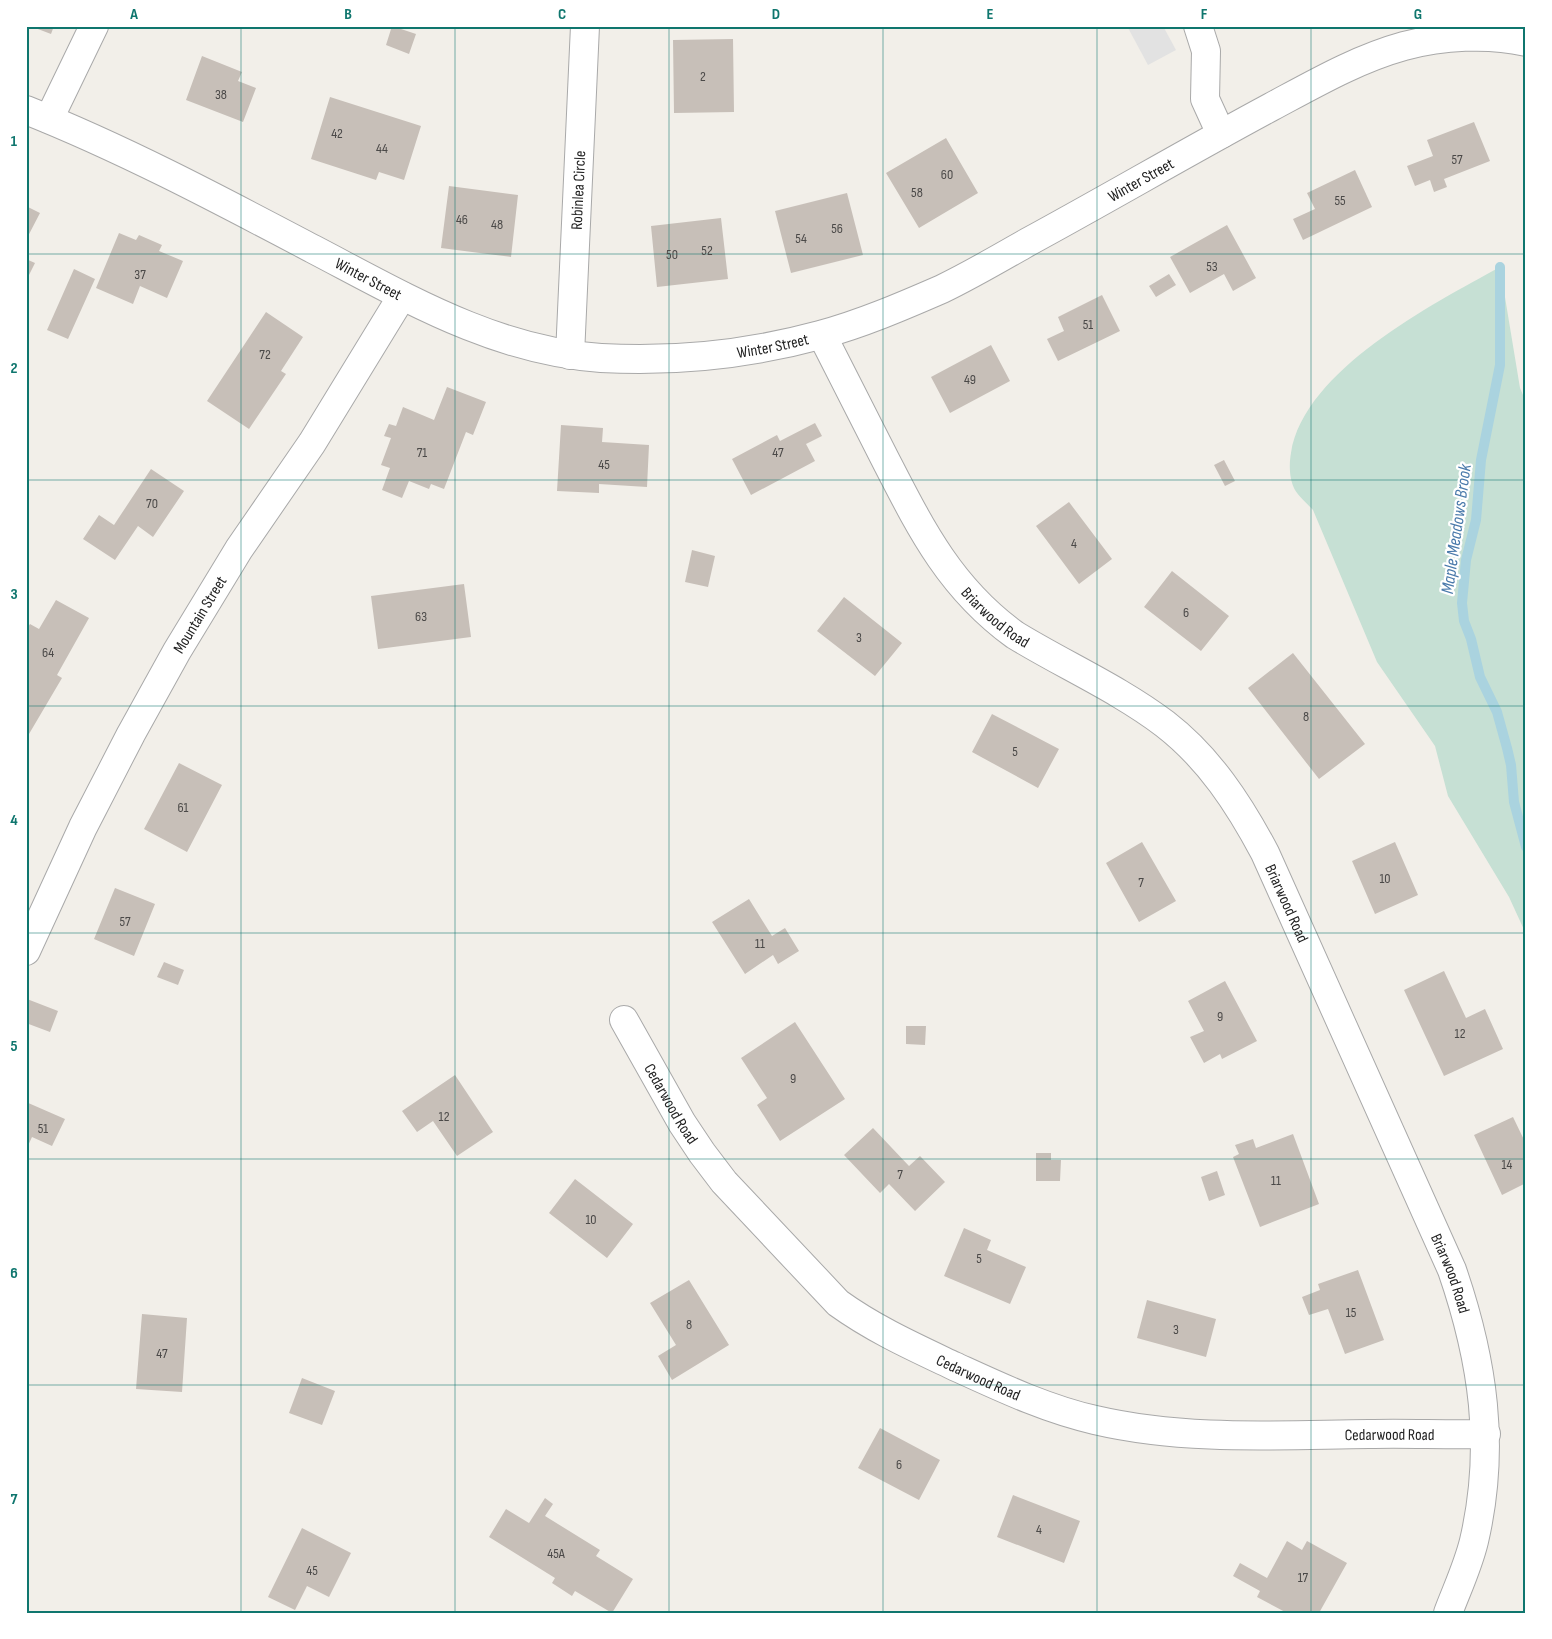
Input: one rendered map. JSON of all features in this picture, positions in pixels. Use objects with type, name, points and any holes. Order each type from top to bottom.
[{"type":"street","points":[[38,115],[94,26]]},
{"type":"street","name":"Robinlea Circle","points":[[570,355],[585,26]]},
{"type":"street","points":[[1198,26],[1206,51],[1205,99],[1221,134]]},
{"type":"street","name":"Winter Street","points":[[38,115],[167,175],[443,317],[503,339],[570,355],[632,359],[683,357],[733,352],[822,335],[946,287],[1221,134],[1350,66],[1381,53],[1425,42],[1466,38],[1515,40]]},
{"type":"street","name":"Mountain Street","points":[[26,951],[83,827],[177,651],[240,549],[312,443],[402,296]]},
{"type":"street","name":"Briarwood Road","points":[[822,335],[922,531],[964,590],[996,621],[1015,635],[1127,699],[1166,724],[1186,742],[1216,775],[1248,820],[1269,861],[1452,1270],[1467,1314],[1478,1364],[1486,1434],[1483,1488],[1473,1542],[1448,1613]]},
{"type":"street","name":"Cedarwood Road","points":[[624,1020],[682,1123],[724,1182],[838,1303],[894,1338],[1000,1387],[1053,1408],[1094,1420],[1146,1430],[1239,1436],[1486,1434]]},
{"type":"green space","points":[[1500,267],[1520,388],[1526,402],[1526,934],[1509,897],[1448,796],[1435,746],[1377,662],[1313,510],[1293,486],[1290,467],[1291,453],[1301,423],[1320,394],[1345,367],[1408,320]]},
{"type":"shaded area","points":[[1127,26],[1163,26],[1176,50],[1148,65]]},
{"type":"building","points":[[30,26],[54,26],[51,34]]},
{"type":"building","points":[[392,26],[416,34],[409,54],[386,45]]},
{"type":"building","points":[[733,39],[734,112],[674,113],[673,40]]},
{"type":"building","points":[[202,56],[242,72],[238,81],[256,88],[243,122],[186,100]]},
{"type":"building","points":[[330,97],[421,126],[404,180],[379,172],[376,180],[311,159]]},
{"type":"building","points":[[1474,122],[1490,161],[1444,179],[1447,187],[1434,192],[1430,180],[1415,186],[1407,166],[1433,156],[1427,140]]},
{"type":"building","points":[[946,138],[978,193],[919,228],[886,173]]},
{"type":"building","points":[[1355,170],[1372,207],[1303,240],[1293,219],[1315,209],[1307,193]]},
{"type":"building","points":[[449,186],[518,195],[511,257],[441,248]]},
{"type":"building","points":[[847,193],[863,255],[791,273],[775,211]]},
{"type":"building","points":[[26,206],[40,213],[26,240]]},
{"type":"building","points":[[721,218],[728,279],[657,287],[651,226]]},
{"type":"building","points":[[1227,225],[1256,278],[1233,291],[1224,274],[1190,293],[1170,257]]},
{"type":"building","points":[[119,233],[136,240],[139,235],[162,245],[159,251],[183,261],[167,298],[140,286],[133,304],[96,288]]},
{"type":"building","points":[[26,259],[35,263],[26,281]]},
{"type":"building","points":[[74,269],[95,279],[68,339],[47,330]]},
{"type":"building","points":[[1169,274],[1176,285],[1156,297],[1149,286]]},
{"type":"building","points":[[1102,295],[1120,331],[1058,361],[1047,339],[1064,331],[1058,317]]},
{"type":"building","points":[[266,312],[303,337],[281,371],[286,374],[249,429],[207,401]]},
{"type":"building","points":[[991,345],[1010,381],[950,413],[931,377]]},
{"type":"building","points":[[447,387],[486,402],[473,435],[466,432],[444,489],[431,484],[429,489],[409,481],[402,498],[382,490],[390,468],[381,465],[391,438],[384,436],[389,424],[396,426],[403,407],[434,420]]},
{"type":"building","points":[[815,423],[822,436],[806,444],[815,461],[751,495],[732,459],[777,435],[780,441]]},
{"type":"building","points":[[561,425],[603,428],[602,442],[649,445],[647,487],[599,484],[599,493],[557,491]]},
{"type":"building","points":[[1224,460],[1235,481],[1225,486],[1214,465]]},
{"type":"building","points":[[151,469],[184,491],[153,537],[138,526],[115,560],[83,539],[99,515],[114,525]]},
{"type":"building","points":[[1069,502],[1112,559],[1079,584],[1036,526]]},
{"type":"building","points":[[692,550],[715,556],[708,587],[685,582]]},
{"type":"building","points":[[1172,571],[1229,616],[1201,651],[1144,607]]},
{"type":"building","points":[[464,584],[471,637],[378,649],[371,596]]},
{"type":"building","points":[[844,597],[902,643],[875,676],[817,631]]},
{"type":"building","points":[[56,600],[89,618],[57,675],[62,678],[29,734],[26,732],[26,630],[30,624],[39,629]]},
{"type":"building","points":[[1293,653],[1365,744],[1319,779],[1248,688]]},
{"type":"building","points":[[992,714],[1059,749],[1038,788],[972,752]]},
{"type":"building","points":[[179,763],[222,785],[187,852],[144,829]]},
{"type":"building","points":[[1142,842],[1176,901],[1139,922],[1106,863]]},
{"type":"building","points":[[1395,842],[1418,895],[1375,914],[1352,861]]},
{"type":"building","points":[[115,888],[155,904],[134,956],[94,939]]},
{"type":"building","points":[[749,899],[772,936],[785,928],[799,951],[778,964],[773,955],[745,974],[712,922]]},
{"type":"building","points":[[164,962],[184,970],[178,985],[157,977]]},
{"type":"building","points":[[1444,971],[1466,1018],[1485,1009],[1503,1049],[1444,1076],[1404,990]]},
{"type":"building","points":[[1225,981],[1257,1041],[1222,1059],[1220,1054],[1204,1063],[1190,1037],[1204,1031],[1188,1001]]},
{"type":"building","points":[[27,999],[58,1011],[50,1032],[26,1023]]},
{"type":"building","points":[[795,1022],[845,1099],[780,1141],[757,1105],[767,1098],[741,1058]]},
{"type":"building","points":[[906,1026],[926,1026],[925,1045],[906,1044]]},
{"type":"building","points":[[455,1075],[493,1132],[457,1156],[433,1121],[417,1132],[402,1111]]},
{"type":"building","points":[[26,1102],[65,1119],[52,1146],[32,1137],[26,1150]]},
{"type":"building","points":[[1513,1117],[1526,1144],[1526,1183],[1502,1195],[1474,1135]]},
{"type":"building","points":[[873,1128],[909,1166],[920,1156],[945,1182],[915,1211],[889,1184],[880,1193],[844,1155]]},
{"type":"building","points":[[1293,1134],[1319,1204],[1260,1227],[1233,1157],[1239,1154],[1235,1145],[1253,1139],[1256,1148]]},
{"type":"building","points":[[1036,1153],[1051,1153],[1051,1160],[1061,1160],[1060,1181],[1036,1181]]},
{"type":"building","points":[[1217,1171],[1225,1195],[1209,1201],[1201,1177]]},
{"type":"building","points":[[575,1179],[633,1224],[607,1258],[549,1213]]},
{"type":"building","points":[[964,1228],[991,1240],[987,1250],[1026,1267],[1010,1304],[944,1276]]},
{"type":"building","points":[[1358,1270],[1384,1340],[1345,1354],[1328,1309],[1309,1315],[1302,1297],[1320,1290],[1318,1284]]},
{"type":"building","points":[[689,1280],[729,1345],[672,1380],[658,1356],[676,1345],[650,1303]]},
{"type":"building","points":[[1147,1300],[1216,1319],[1206,1357],[1137,1338]]},
{"type":"building","points":[[142,1314],[187,1318],[182,1392],[136,1389]]},
{"type":"building","points":[[302,1378],[335,1391],[322,1425],[289,1413]]},
{"type":"building","points":[[880,1428],[940,1460],[919,1500],[858,1468]]},
{"type":"building","points":[[1013,1495],[1080,1521],[1064,1563],[997,1537]]},
{"type":"building","points":[[545,1498],[553,1504],[545,1516],[600,1550],[596,1556],[633,1579],[612,1613],[575,1591],[572,1596],[552,1583],[555,1578],[489,1537],[506,1509],[529,1523]]},
{"type":"building","points":[[302,1528],[351,1553],[329,1597],[307,1586],[295,1610],[268,1597]]},
{"type":"building","points":[[1287,1541],[1302,1550],[1307,1541],[1347,1563],[1319,1613],[1287,1613],[1257,1597],[1260,1591],[1233,1576],[1240,1563],[1267,1578]]},
{"type":"waterway","name":"Maple Meadows Brook","points":[[1500,267],[1500,365],[1481,460],[1476,520],[1466,560],[1462,603],[1464,621],[1471,639],[1480,677],[1497,712],[1507,748],[1511,765],[1514,802],[1526,847]]}]
